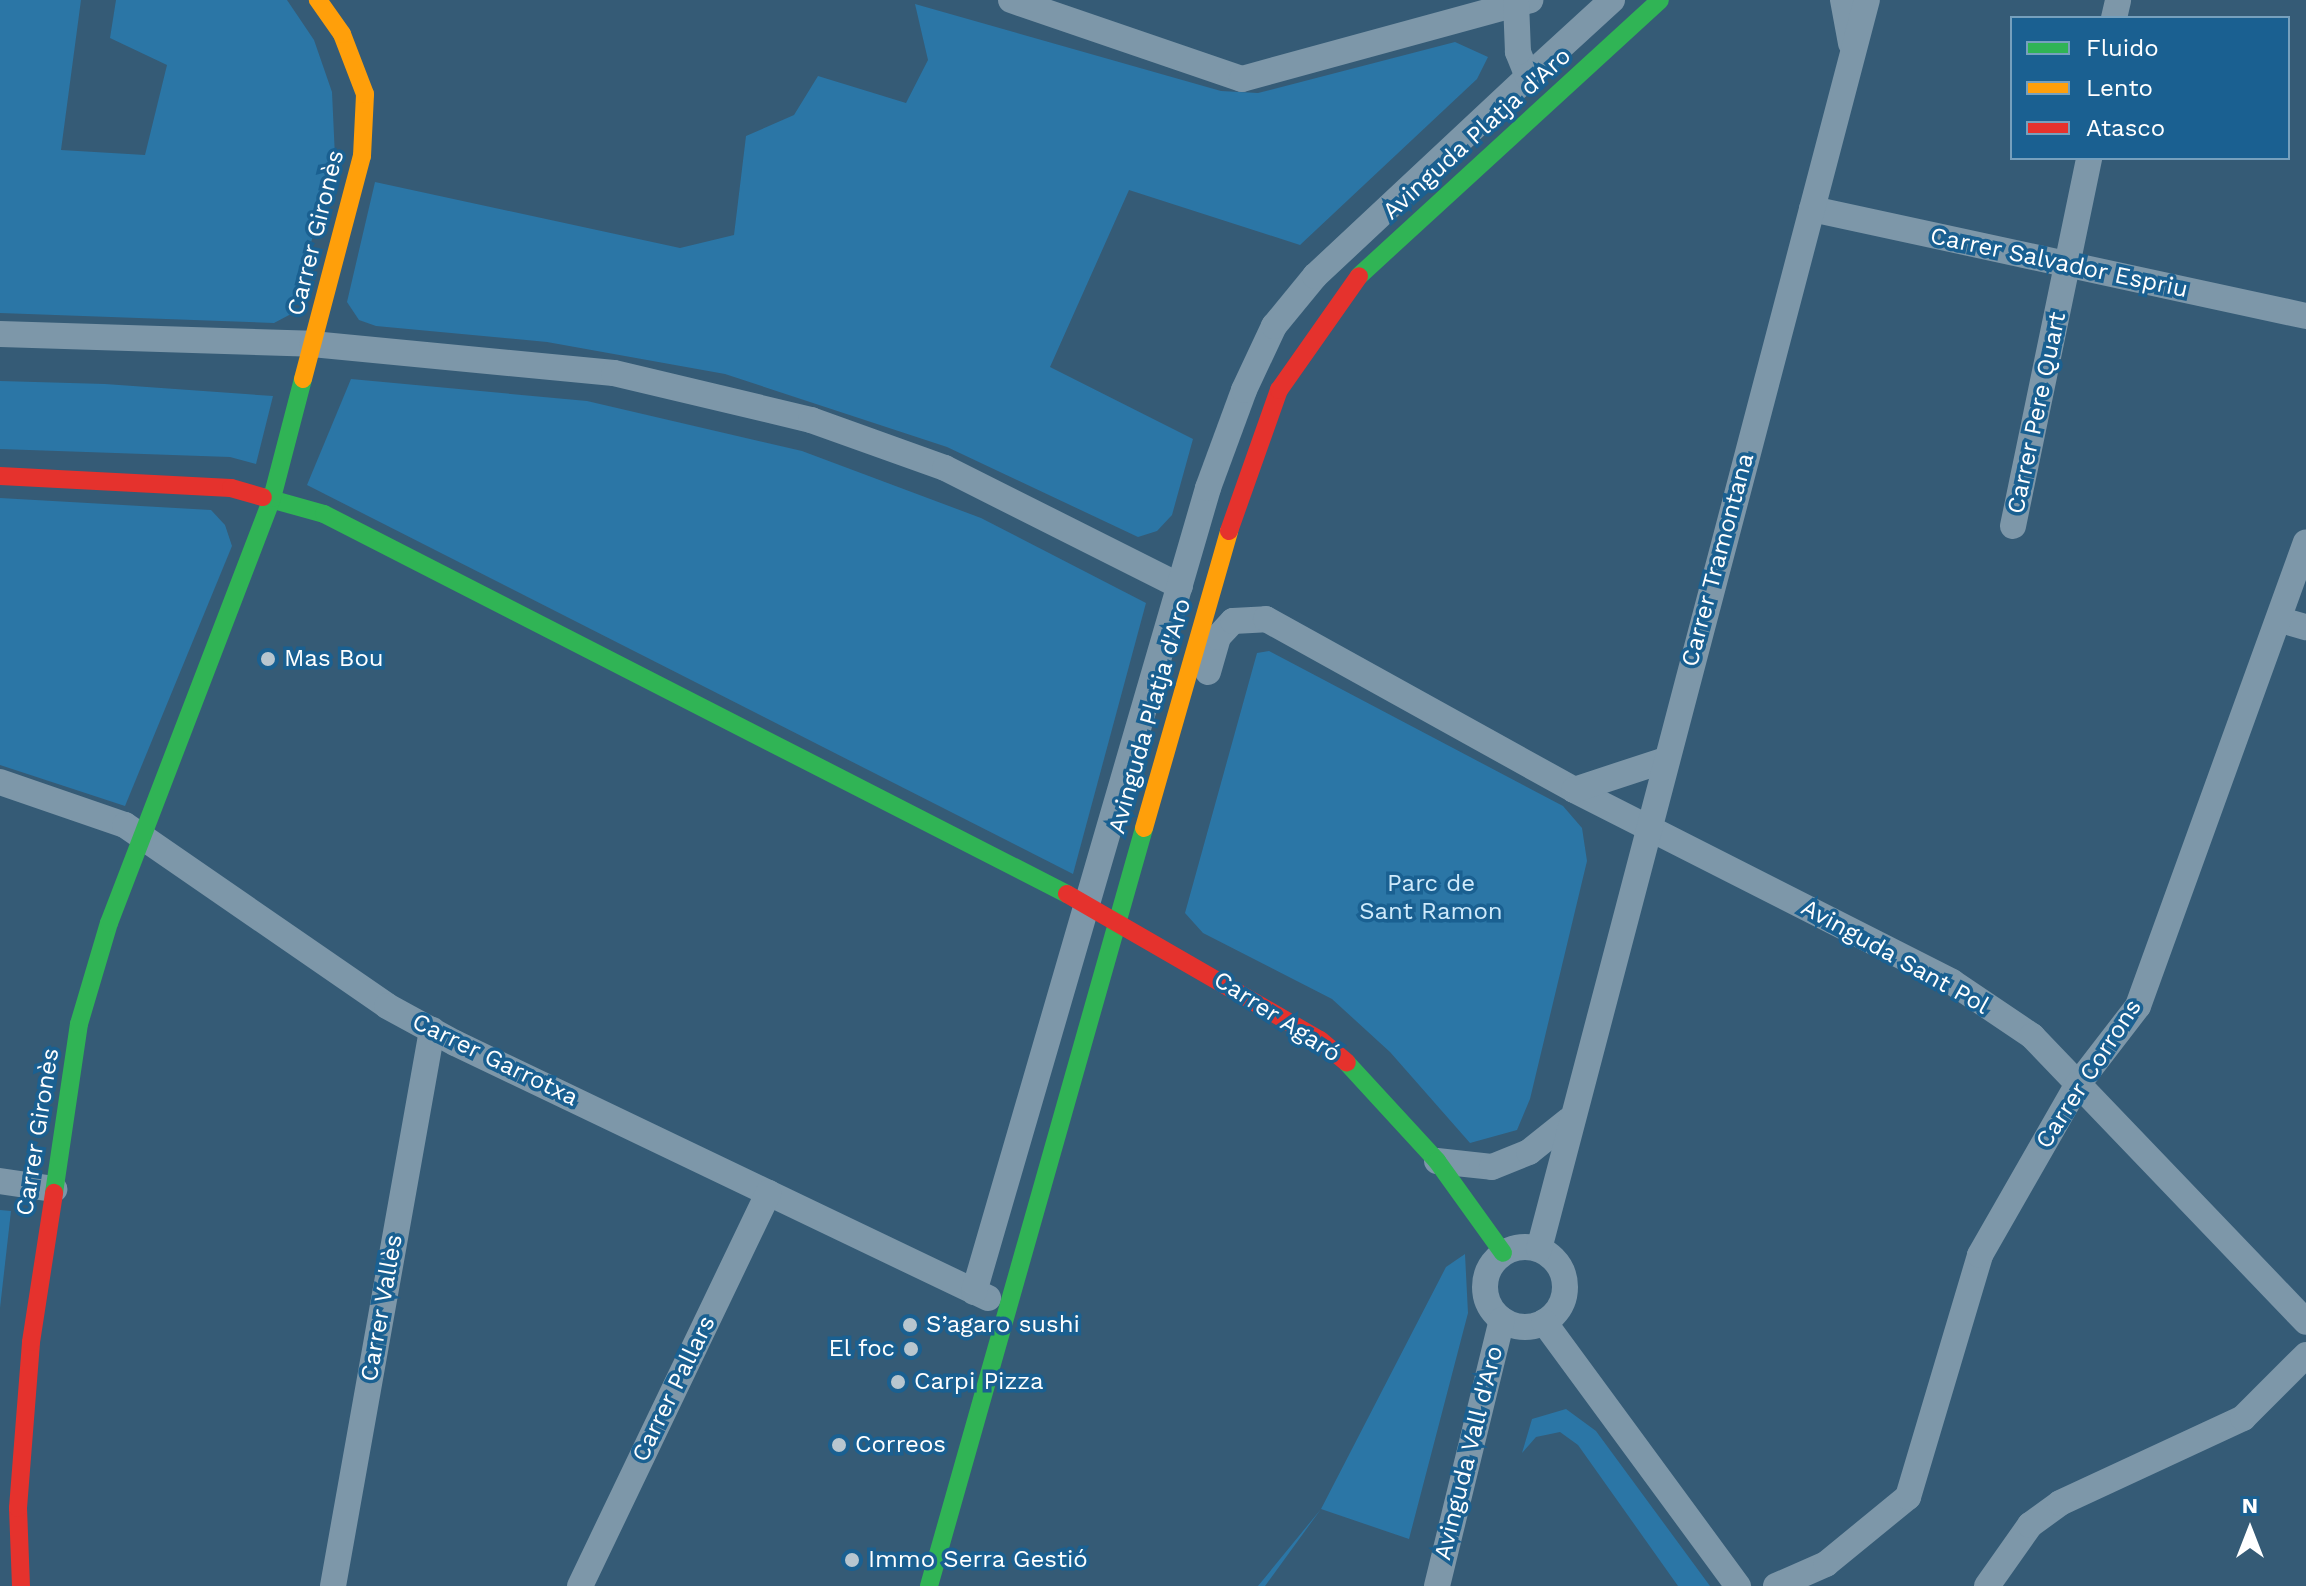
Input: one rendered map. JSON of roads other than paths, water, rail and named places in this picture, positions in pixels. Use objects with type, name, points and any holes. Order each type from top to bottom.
[{"type":"street","name":"Carrer Gironès","points":[[14,1574],[31,1342],[79,1024],[109,923],[146,840],[272,498],[359,169],[365,94],[342,34],[318,0]]},
{"type":"street","points":[[1011,0],[1242,79],[1523,2],[1518,52],[1528,77]]},
{"type":"street","points":[[974,1292],[1208,488],[1274,326],[1376,215],[1612,0]]},
{"type":"street","name":"Avinguda Platja d'Aro","points":[[929,1586],[1153,793],[1258,437],[1317,328],[1367,265],[1660,0]]},
{"type":"street","points":[[1843,0],[1852,58]]},
{"type":"street","name":"Carrer Tramontana","points":[[1539,1249],[1569,1120],[1867,0]]},
{"type":"street","name":"Carrer Pere Quart","points":[[2013,526],[2089,160]]},
{"type":"street","name":"Carrer Salvador Espriu","points":[[1812,209],[2306,316]]},
{"type":"street","points":[[0,334],[312,344],[614,373],[811,420],[945,468],[1180,586]]},
{"type":"street","name":"Carrer Agaró","points":[[0,476],[184,483],[272,498],[366,532],[1086,904],[1320,1040],[1367,1080],[1437,1161],[1503,1253]]},
{"type":"street","name":"Carrer Corrons","points":[[1776,1586],[1826,1564],[1908,1497],[1980,1255],[2078,1084],[2138,1006],[2293,624],[2306,542]]},
{"type":"street","name":"Avinguda Sant Pol","points":[[1153,793],[1180,762],[1218,637],[1247,617],[1266,619],[1574,790],[1952,982],[2032,1036],[2306,1322]]},
{"type":"street","points":[[1574,790],[1665,760]]},
{"type":"street","name":"Carrer Garrotxa","points":[[0,782],[125,825],[432,1030],[1010,1307]]},
{"type":"street","name":"Carrer Vallès","points":[[333,1586],[432,1030]]},
{"type":"street","points":[[1437,1161],[1492,1167],[1529,1152],[1569,1120]]},
{"type":"street","points":[[0,1181],[54,1189]]},
{"type":"street","name":"Carrer Pallars","points":[[580,1586],[768,1193]]},
{"type":"street","points":[[1539,1249],[1558,1263],[1566,1285],[1563,1302],[1544,1322],[1502,1320],[1485,1283],[1503,1253],[1539,1249]]},
{"type":"street","name":"Avinguda Vall d'Aro","points":[[1437,1586],[1502,1320]]},
{"type":"street","points":[[1544,1322],[1738,1586]]},
{"type":"street","points":[[1987,1586],[2030,1525],[2060,1503],[2243,1418],[2306,1355]]},
{"type":"place","name":"Mas Bou","points":[[268,659]]},
{"type":"place","name":"S’agaro sushi","points":[[910,1325]]},
{"type":"place","name":"El foc","points":[[911,1349]]},
{"type":"place","name":"Carpi Pizza","points":[[898,1382]]},
{"type":"place","name":"Correos","points":[[839,1445]]},
{"type":"place","name":"Immo Serra Gestió","points":[[852,1560]]},
{"type":"park label","name":"Parc de Sant Ramon","points":[[1431,898]]}]
